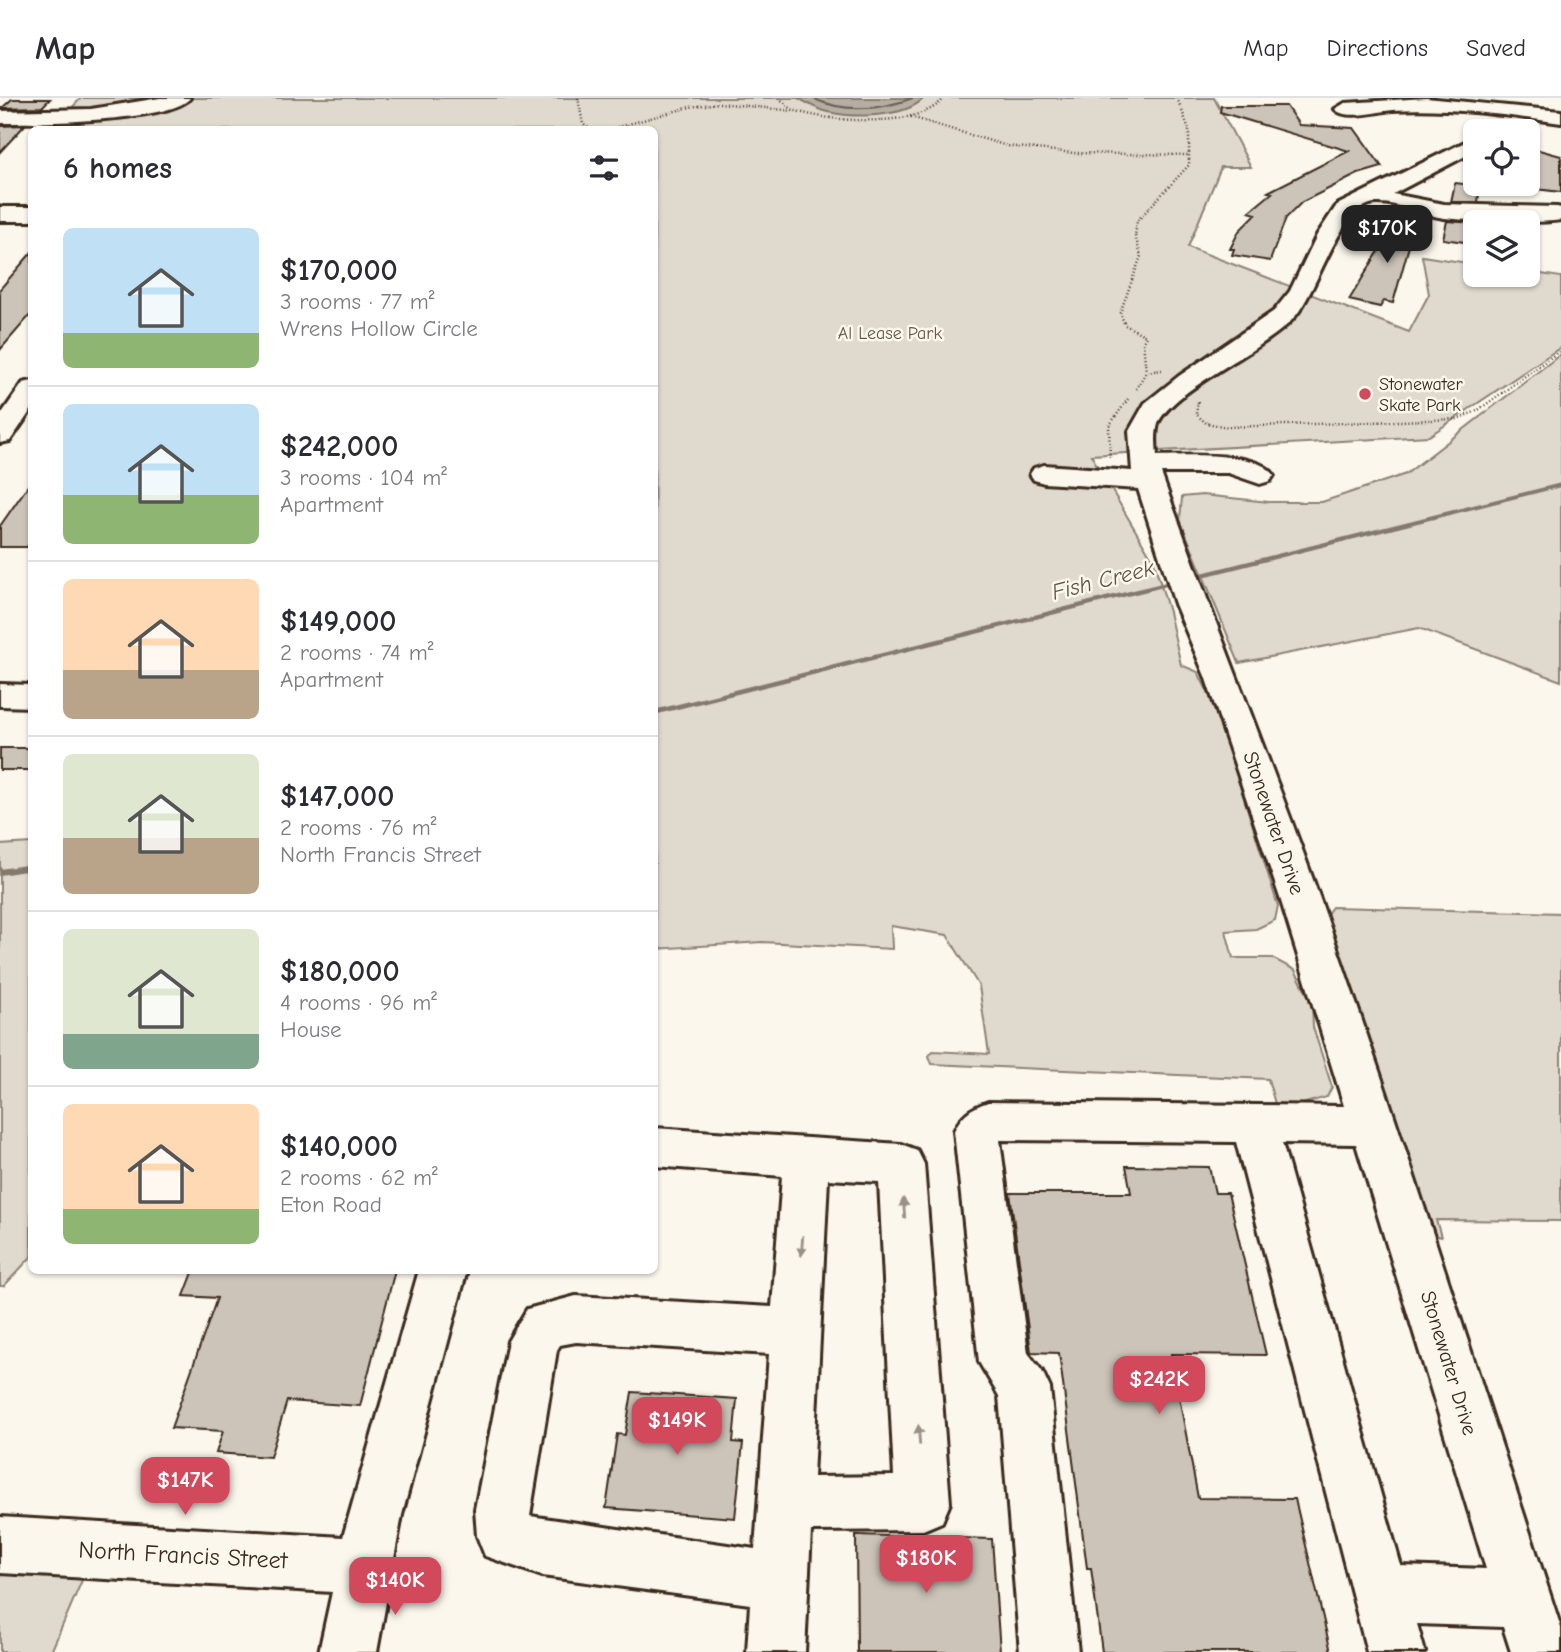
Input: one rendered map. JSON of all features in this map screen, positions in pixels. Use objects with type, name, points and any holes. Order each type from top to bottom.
[{"type":"street","points":[[0,117],[71,117],[129,112],[181,98]]},
{"type":"street","points":[[1345,109],[1413,100],[1525,104],[1561,117]]},
{"type":"street","points":[[1508,119],[1525,104]]},
{"type":"street","name":"Stonewater Drive","points":[[1463,149],[1345,210],[1331,224],[1312,275],[1283,316],[1168,397],[1146,420],[1142,443],[1153,470],[1175,556],[1191,604],[1222,676],[1301,901],[1540,1652]]},
{"type":"street","points":[[1372,196],[1444,211],[1556,214]]},
{"type":"street","points":[[0,214],[28,214]]},
{"type":"street","points":[[0,435],[28,395]]},
{"type":"street","points":[[1044,474],[1153,470],[1210,488],[1261,485]]},
{"type":"street","points":[[0,695],[28,695]]},
{"type":"street","points":[[1049,1652],[1024,1388],[1004,1362],[976,1131],[988,1121],[1373,1125]]},
{"type":"street","points":[[1254,1124],[1396,1652]]},
{"type":"street","points":[[658,1147],[901,1164],[923,1503],[785,1504]]},
{"type":"street","points":[[776,1652],[778,1580],[797,1332],[806,1158]]},
{"type":"street","points":[[348,1652],[375,1515],[442,1274]]},
{"type":"street","points":[[778,1580],[542,1548],[505,1536],[502,1509],[533,1341],[545,1325],[576,1319],[797,1332]]},
{"type":"street","name":"North Francis Street","points":[[0,1545],[366,1566]]},
{"type":"street","points":[[1381,1594],[1523,1599]]},
{"type":"path","points":[[578,98],[586,126]]},
{"type":"path","points":[[779,98],[794,111]]},
{"type":"path","points":[[622,126],[687,108],[719,103],[747,104],[862,121],[911,117],[936,109],[943,98]]},
{"type":"path","points":[[1146,372],[1143,342],[1146,336],[1125,325],[1120,313],[1141,257],[1134,227],[1150,204],[1185,172],[1189,155],[1189,129],[1177,98]]},
{"type":"path","points":[[911,117],[1007,146],[1074,153],[1189,155]]},
{"type":"path","points":[[1205,397],[1198,402],[1196,414],[1206,423],[1228,427],[1457,419],[1477,411],[1561,350]]},
{"type":"green space","name":"Al Lease Park","points":[[81,98],[1214,98],[1251,167],[1221,167],[1188,247],[1409,332],[1429,294],[1422,256],[1463,262],[1463,287],[1540,287],[1540,274],[1561,277],[1561,347],[1429,436],[1091,455],[1154,562],[1181,665],[1198,672],[1216,709],[1278,906],[1275,920],[1256,929],[1226,931],[1233,958],[1272,958],[1295,970],[1312,1003],[1313,1027],[1332,1087],[1327,1097],[1291,1107],[1275,1104],[1268,1079],[932,1064],[929,1056],[933,1051],[989,1054],[979,986],[947,935],[891,926],[892,949],[762,942],[658,949],[658,126],[55,126]]},
{"type":"green space","points":[[1561,354],[1561,681],[1419,628],[1239,663],[1180,520],[1182,497],[1202,495],[1269,502],[1322,502],[1406,474]]},
{"type":"green space","points":[[28,843],[28,1260],[4,1286],[0,1286],[0,845]]},
{"type":"green space","points":[[1332,907],[1561,913],[1561,1221],[1436,1220],[1441,1237],[1423,1233],[1321,922]]},
{"type":"green space","points":[[0,1568],[86,1571],[51,1652],[0,1652]]},
{"type":"water","points":[[798,98],[924,98],[915,105],[892,113],[864,115],[824,111]]},
{"type":"building","points":[[12,99],[50,99],[42,107],[2,108]]},
{"type":"building","points":[[1221,106],[1286,106],[1299,125],[1354,128],[1382,167],[1358,174],[1302,202],[1286,218],[1270,261],[1232,255],[1234,249],[1230,249],[1239,231],[1256,214],[1249,212],[1272,193],[1268,192],[1349,151],[1220,112]]},
{"type":"building","points":[[25,125],[0,152],[0,126]]},
{"type":"building","points":[[1540,150],[1561,156],[1561,192],[1540,189]]},
{"type":"building","points":[[1455,183],[1463,184],[1463,196],[1479,196],[1478,202],[1451,202]]},
{"type":"building","points":[[1404,210],[1418,214],[1393,303],[1384,301],[1380,307],[1349,300]]},
{"type":"building","points":[[1447,221],[1463,222],[1463,242],[1443,239]]},
{"type":"building","points":[[28,257],[28,318],[0,350],[0,289]]},
{"type":"building","points":[[28,486],[27,547],[0,547],[0,526]]},
{"type":"building","points":[[0,748],[28,748],[28,770],[0,770]]},
{"type":"building","points":[[1126,1166],[1209,1167],[1215,1193],[1228,1193],[1266,1355],[1171,1354],[1198,1498],[1295,1499],[1331,1652],[1102,1652],[1091,1568],[1087,1568],[1059,1353],[1031,1352],[1010,1193],[1131,1193]]},
{"type":"building","points":[[192,1274],[394,1274],[360,1406],[287,1401],[270,1457],[216,1453],[223,1431],[171,1428],[217,1298],[184,1296]]},
{"type":"building","points":[[632,1392],[737,1399],[733,1442],[743,1443],[735,1518],[606,1508],[617,1434],[625,1435]]},
{"type":"building","points":[[856,1535],[992,1539],[1000,1652],[857,1652]]},
{"type":"waterway","name":"Fish Creek","points":[[658,712],[1561,485]]},
{"type":"waterway","name":"Fish Creek","points":[[0,872],[28,868]]},
{"type":"place","name":"Stonewater Skate Park","points":[[1365,394]]}]
